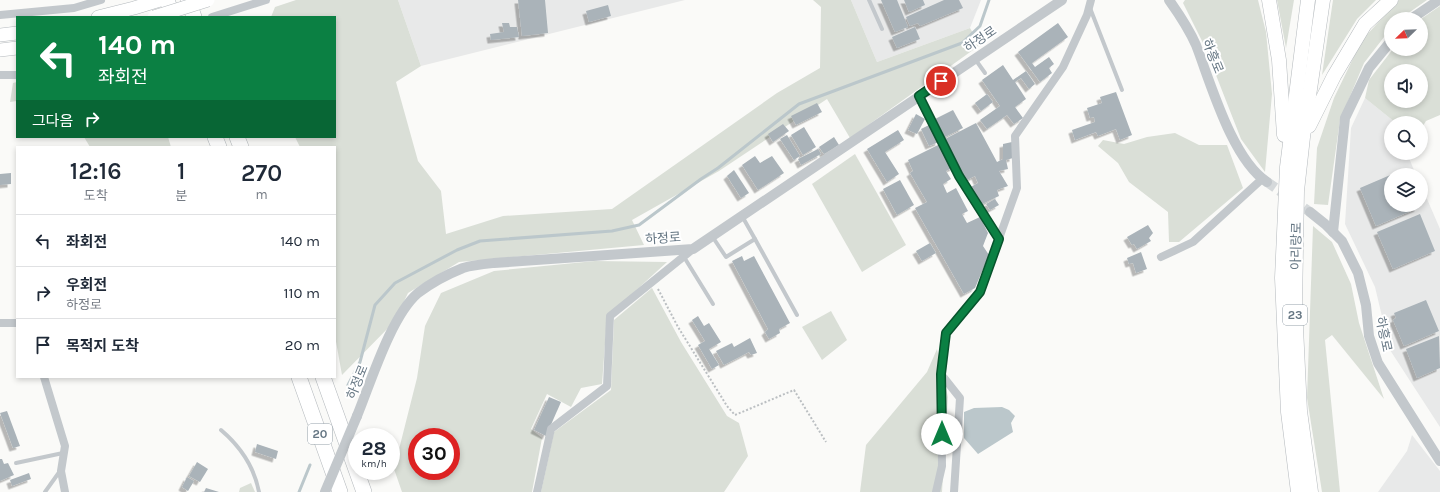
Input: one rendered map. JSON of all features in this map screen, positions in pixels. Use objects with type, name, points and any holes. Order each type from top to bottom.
[{"type":"highway","points":[[167,0],[173,16]]},
{"type":"highway","points":[[188,0],[194,16]]},
{"type":"highway","name":"23","points":[[1269,0],[1279,60],[1287,167]]},
{"type":"highway","name":"아리랑로","points":[[1298,492],[1288,412],[1282,278],[1287,167],[1308,0]]},
{"type":"highway","name":"아리랑로","points":[[1311,492],[1300,411],[1295,306],[1297,191],[1303,137],[1323,0]]},
{"type":"highway","name":"23","points":[[1303,137],[1334,76],[1365,24],[1391,0]]},
{"type":"highway","name":"20","points":[[300,378],[335,490]]},
{"type":"highway","name":"20","points":[[322,378],[364,492]]},
{"type":"main road","points":[[102,16],[160,0]]},
{"type":"main road","points":[[157,16],[208,0]]},
{"type":"main road","points":[[0,35],[16,33]]},
{"type":"main road","points":[[0,50],[16,48]]},
{"type":"street","points":[[0,15],[74,8],[101,0]]},
{"type":"street","points":[[215,16],[266,0]]},
{"type":"street","name":"하정로","points":[[335,490],[357,416],[386,343],[402,312],[418,294],[442,278],[464,268],[494,263],[693,249],[1062,0]]},
{"type":"street","name":"하흥로","points":[[1169,0],[1195,43],[1229,131],[1242,156],[1264,181]]},
{"type":"street","points":[[1421,12],[1439,0]]},
{"type":"street","points":[[936,492],[942,466],[941,374],[946,333],[980,292],[1017,188],[1015,136],[1062,67],[1087,15],[1090,3]]},
{"type":"street","points":[[1333,232],[1345,118],[1369,68],[1384,50]]},
{"type":"street","points":[[0,75],[16,75]]},
{"type":"street","points":[[1161,257],[1193,242],[1264,181]]},
{"type":"street","name":"하흥로","points":[[1310,212],[1342,240],[1358,273],[1366,305],[1369,336],[1378,363],[1440,461]]},
{"type":"street","points":[[537,492],[551,429],[607,386],[610,316],[693,249]]},
{"type":"street","points":[[0,323],[16,323]]},
{"type":"street","points":[[941,374],[960,398],[954,492]]},
{"type":"street","points":[[44,378],[65,446],[61,471],[65,492]]},
{"type":"lane","points":[[869,0],[882,29]]},
{"type":"lane","points":[[1090,3],[1122,90]]},
{"type":"lane","points":[[975,58],[985,73]]},
{"type":"lane","points":[[919,96],[959,176],[999,239]]},
{"type":"lane","points":[[742,216],[797,315]]},
{"type":"lane","points":[[712,236],[726,257],[755,239]]},
{"type":"lane","points":[[684,256],[713,304]]},
{"type":"lane","points":[[221,430],[246,457],[257,482],[259,492]]},
{"type":"lane","points":[[16,463],[64,453]]},
{"type":"lane","points":[[45,492],[61,471]]},
{"type":"path","points":[[654,280],[686,341],[727,406],[735,415],[794,390],[826,442]]},
{"type":"shaded area","points":[[296,0],[398,0],[421,66],[396,82],[418,161],[441,191],[446,234],[503,216],[612,209],[777,93],[820,68],[821,7],[813,0],[851,0],[877,62],[970,28],[980,45],[850,138],[827,99],[719,171],[632,220],[644,245],[459,262],[408,293],[394,322],[342,375],[336,342],[336,146],[300,146],[296,138],[336,138],[336,16],[271,16],[275,7]]},
{"type":"shaded area","points":[[398,0],[685,0],[421,66]]},
{"type":"shaded area","points":[[851,0],[981,0],[970,28],[877,62]]},
{"type":"shaded area","points":[[1185,0],[1258,0],[1266,32],[1272,94],[1265,172],[1241,139],[1205,47],[1183,3]]},
{"type":"shaded area","points":[[1277,0],[1294,0],[1286,48]]},
{"type":"shaded area","points":[[1333,0],[1376,0],[1357,19],[1322,75]]},
{"type":"shaded area","points":[[1399,0],[1427,0],[1410,12],[1388,12]]},
{"type":"shaded area","points":[[1440,6],[1440,115],[1428,120],[1428,116],[1387,116],[1365,98],[1369,80],[1388,56],[1428,56],[1428,14]]},
{"type":"shaded area","points":[[1384,16],[1384,37],[1364,63],[1340,120],[1328,205],[1314,204],[1317,148],[1334,98],[1362,40]]},
{"type":"shaded area","points":[[16,82],[16,101],[10,102],[13,83]]},
{"type":"shaded area","points":[[1365,98],[1387,116],[1384,116],[1384,160],[1410,160],[1413,168],[1384,168],[1384,212],[1428,212],[1428,201],[1440,229],[1440,427],[1390,350],[1375,287],[1345,224],[1351,128]]},
{"type":"shaded area","points":[[1175,133],[1199,145],[1227,145],[1243,188],[1179,242],[1169,242],[1168,212],[1129,182],[1118,163],[1098,146],[1103,140],[1124,144],[1147,137]]},
{"type":"shaded area","points":[[85,138],[168,138],[171,146],[89,146]]},
{"type":"shaded area","points":[[855,154],[906,245],[862,272],[812,184]]},
{"type":"shaded area","points":[[1313,226],[1332,242],[1351,284],[1359,323],[1384,399],[1332,335],[1325,340],[1340,492],[1322,492],[1307,398]]},
{"type":"shaded area","points":[[595,261],[667,262],[607,317],[602,384],[581,388],[571,407],[547,394],[531,429],[542,438],[532,492],[402,492],[398,480],[400,480],[400,445],[417,378],[425,326],[441,293],[494,271]]},
{"type":"shaded area","points":[[652,288],[681,342],[727,416],[739,423],[748,456],[724,492],[541,492],[554,432],[611,390],[614,320]]},
{"type":"shaded area","points":[[831,311],[847,340],[822,360],[802,327]]},
{"type":"shaded area","points":[[937,349],[948,397],[942,492],[860,492],[866,445],[927,372]]},
{"type":"shaded area","points":[[1002,407],[1009,410],[1015,416],[1011,423],[1013,432],[978,454],[964,438],[964,412],[974,408]]},
{"type":"shaded area","points":[[1412,435],[1440,471],[1440,492],[1378,492],[1407,451]]},
{"type":"shaded area","points":[[251,483],[255,492],[239,492],[240,488]]},
{"type":"building","points":[[518,0],[545,0],[548,33],[522,36]]},
{"type":"building","points":[[881,0],[897,0],[908,27],[895,32]]},
{"type":"building","points":[[904,0],[923,0],[925,5],[909,12]]},
{"type":"building","points":[[944,0],[959,0],[963,8],[920,26],[918,23],[910,26],[906,17]]},
{"type":"building","points":[[608,5],[611,16],[589,22],[586,11]]},
{"type":"building","points":[[502,23],[509,23],[510,27],[517,27],[519,37],[491,40],[490,34],[504,32]]},
{"type":"building","points":[[1058,23],[1068,37],[1032,63],[1035,67],[1049,57],[1054,64],[1049,68],[1052,73],[1040,82],[1018,52]]},
{"type":"building","points":[[915,27],[920,39],[897,48],[892,37]]},
{"type":"building","points":[[1003,65],[1013,80],[1026,71],[1035,84],[1029,89],[1021,78],[1015,82],[1026,99],[1015,107],[1023,118],[1014,124],[1007,115],[987,129],[980,120],[1000,106],[982,80]]},
{"type":"building","points":[[1116,92],[1132,135],[1120,140],[1116,129],[1098,136],[1096,132],[1075,140],[1072,130],[1095,122],[1094,117],[1090,118],[1087,108],[1102,103],[1100,97]]},
{"type":"building","points":[[987,94],[993,102],[981,111],[975,103]]},
{"type":"building","points":[[817,103],[822,112],[796,125],[791,116]]},
{"type":"building","points":[[953,110],[963,128],[945,137],[935,119]]},
{"type":"building","points":[[916,114],[925,119],[917,134],[908,130]]},
{"type":"building","points":[[976,123],[997,162],[1003,159],[1003,144],[1012,142],[1013,158],[1006,160],[1008,169],[999,171],[1008,186],[997,190],[999,196],[980,205],[969,188],[978,183],[975,176],[965,181],[945,139]]},
{"type":"building","points":[[783,124],[789,131],[773,142],[768,134]]},
{"type":"building","points":[[931,124],[939,142],[929,146],[921,129]]},
{"type":"building","points":[[804,127],[816,147],[803,155],[791,135]]},
{"type":"building","points":[[898,130],[904,140],[885,152],[899,174],[887,182],[867,149]]},
{"type":"building","points":[[787,135],[800,156],[794,160],[780,139]]},
{"type":"building","points":[[834,137],[839,145],[824,154],[819,147]]},
{"type":"building","points":[[942,143],[954,167],[946,171],[951,179],[943,184],[947,193],[956,188],[968,211],[962,214],[967,223],[980,217],[988,233],[983,246],[989,255],[975,288],[964,294],[915,208],[927,202],[910,173],[913,171],[908,160]]},
{"type":"building","points":[[818,149],[821,154],[801,165],[798,159]]},
{"type":"building","points":[[755,156],[760,163],[772,156],[784,173],[758,190],[742,165]]},
{"type":"building","points":[[734,170],[749,193],[741,198],[727,176]]},
{"type":"building","points":[[11,173],[11,184],[0,185],[0,174]]},
{"type":"building","points":[[1384,178],[1384,212],[1409,212],[1376,226],[1360,188]]},
{"type":"building","points":[[900,180],[914,205],[897,215],[883,189]]},
{"type":"building","points":[[995,199],[999,205],[990,210],[986,204]]},
{"type":"building","points":[[1420,214],[1435,251],[1393,269],[1377,232]]},
{"type":"building","points":[[1148,225],[1153,233],[1149,238],[1151,241],[1137,249],[1134,244],[1132,245],[1127,237]]},
{"type":"building","points":[[930,243],[936,253],[922,261],[916,251]]},
{"type":"building","points":[[1141,252],[1147,269],[1136,273],[1133,263],[1129,264],[1127,258]]},
{"type":"building","points":[[742,256],[744,261],[754,256],[790,323],[779,329],[780,333],[769,339],[765,332],[768,329],[732,261]]},
{"type":"building","points":[[1426,300],[1439,331],[1404,346],[1393,320],[1396,318],[1394,313]]},
{"type":"building","points":[[698,316],[704,326],[709,323],[721,342],[709,349],[719,365],[712,369],[698,345],[705,341],[692,320]]},
{"type":"building","points":[[1439,336],[1440,368],[1417,378],[1406,349]]},
{"type":"building","points":[[750,338],[757,353],[751,355],[749,352],[724,365],[716,351],[732,343],[734,347]]},
{"type":"building","points":[[549,397],[561,402],[546,436],[534,430]]},
{"type":"building","points":[[7,411],[20,446],[13,448],[0,413]]},
{"type":"building","points":[[257,444],[278,451],[276,459],[255,452]]},
{"type":"building","points":[[0,459],[2,459],[4,464],[8,463],[14,475],[0,481]]},
{"type":"building","points":[[197,462],[208,469],[200,482],[189,476]]},
{"type":"building","points":[[29,473],[31,479],[12,486],[10,480]]},
{"type":"building","points":[[187,477],[194,481],[188,491],[182,487]]},
{"type":"building","points":[[206,488],[219,492],[204,492]]},
{"type":"waterway","points":[[348,385],[360,362],[375,305],[395,283],[457,250],[480,241],[612,231],[639,225],[718,168],[799,104],[962,43],[980,26],[989,0]]},
{"type":"waterway","points":[[299,492],[310,465]]},
{"type":"tunnel","points":[[1267,182],[1310,212]]},
{"type":"route","points":[[941,81],[919,96],[959,176],[999,239],[980,292],[946,333],[941,374],[942,434]]}]
